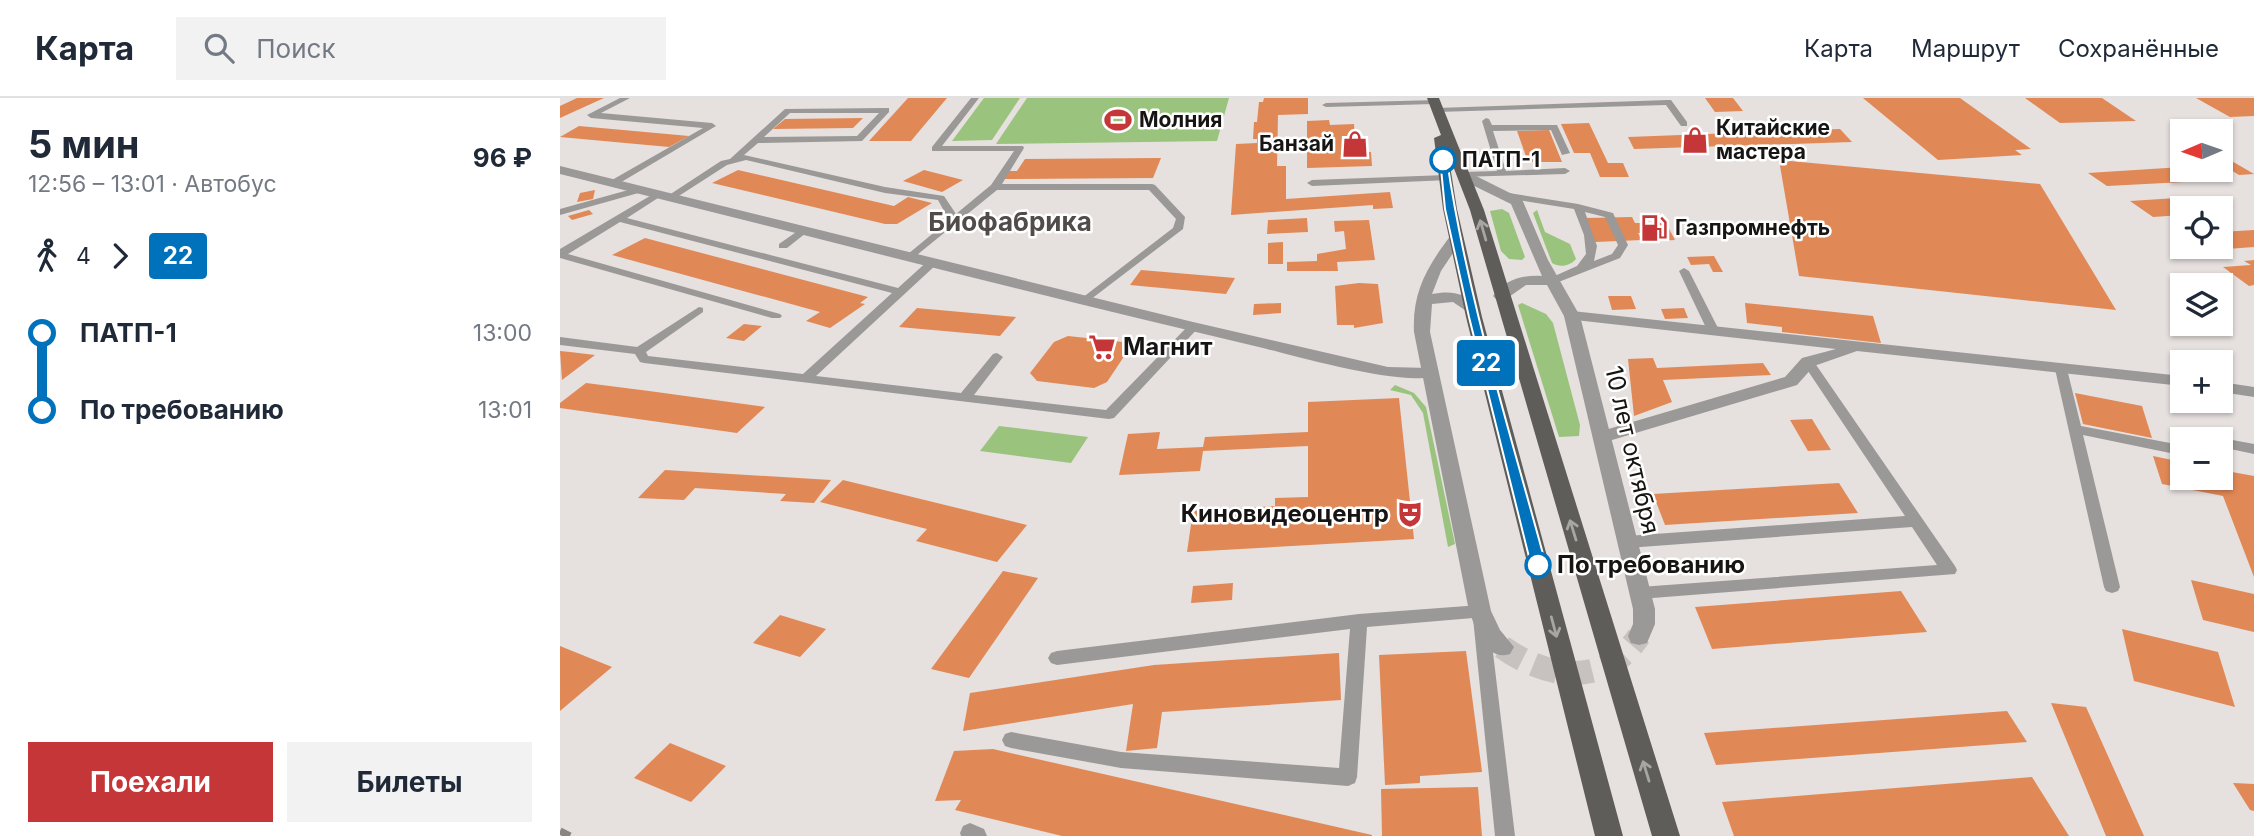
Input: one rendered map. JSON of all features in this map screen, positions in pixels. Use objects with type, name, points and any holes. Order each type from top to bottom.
[{"type":"main road","points":[[1436,108],[1477,210],[1666,836]]},
{"type":"main road","points":[[1436,108],[1456,238],[1472,310],[1609,836]]},
{"type":"street","points":[[560,170],[615,182],[661,198],[934,261],[1193,327],[1388,372],[1429,373]]},
{"type":"street","points":[[1463,175],[1509,195]]},
{"type":"street","name":"10 лет октября","points":[[1509,195],[1523,210],[1552,281],[1572,316],[1640,593],[1644,624],[1639,636]]},
{"type":"street","points":[[1456,238],[1425,285],[1420,312],[1429,373],[1480,611],[1491,636],[1502,647]]},
{"type":"street","points":[[1501,296],[1514,283],[1523,280],[1552,281]]},
{"type":"street","points":[[1420,312],[1426,301],[1443,296],[1462,300],[1472,310]]},
{"type":"street","points":[[1572,316],[2170,380]]},
{"type":"street","points":[[1794,341],[1808,362]]},
{"type":"street","points":[[1602,437],[1791,381],[1808,362],[1861,348]]},
{"type":"street","points":[[2233,389],[2254,393]]},
{"type":"lane","points":[[615,182],[712,126],[591,116],[626,98]]},
{"type":"lane","points":[[912,256],[995,187],[1020,148],[935,149],[975,98]]},
{"type":"lane","points":[[1326,105],[1483,108],[1668,102],[1684,124]]},
{"type":"lane","points":[[1483,108],[1502,173]]},
{"type":"lane","points":[[560,255],[620,219],[734,159],[788,111],[886,110],[859,139],[756,140]]},
{"type":"lane","points":[[1489,128],[1554,127],[1565,153]]},
{"type":"lane","points":[[734,159],[746,157],[885,190],[941,198],[955,221]]},
{"type":"lane","points":[[1463,175],[1564,171]]},
{"type":"lane","points":[[1312,183],[1446,178]]},
{"type":"lane","points":[[995,187],[1152,187],[1181,219],[1178,229],[1086,300]]},
{"type":"lane","points":[[560,212],[639,190]]},
{"type":"lane","points":[[1509,195],[1609,215],[1623,245],[1616,256],[1552,281]]},
{"type":"lane","points":[[1578,207],[1594,246],[1593,255],[1583,270]]},
{"type":"lane","points":[[620,219],[900,292]]},
{"type":"lane","points":[[782,246],[802,231]]},
{"type":"lane","points":[[560,255],[776,316]]},
{"type":"lane","points":[[806,378],[934,261]]},
{"type":"lane","points":[[1684,271],[1714,332]]},
{"type":"lane","points":[[560,341],[639,351],[699,310]]},
{"type":"lane","points":[[639,351],[644,359],[1109,415],[1193,327]]},
{"type":"lane","points":[[965,397],[997,356]]},
{"type":"lane","points":[[1640,593],[1949,570],[1808,362]]},
{"type":"lane","points":[[2061,369],[2112,587]]},
{"type":"lane","points":[[2075,429],[2170,448]]},
{"type":"lane","points":[[2233,445],[2254,449]]},
{"type":"lane","points":[[1628,542],[1917,521]]},
{"type":"lane","points":[[1057,658],[1359,621],[1480,611],[1505,836]]},
{"type":"lane","points":[[1011,740],[1121,760],[1348,777],[1359,621]]},
{"type":"green space","points":[[984,98],[1020,98],[992,140],[952,141]]},
{"type":"green space","name":"Молния","points":[[1027,98],[1229,98],[1217,141],[996,144]]},
{"type":"green space","points":[[1502,209],[1509,213],[1525,257],[1522,260],[1509,259],[1501,251],[1490,211]]},
{"type":"green space","points":[[1537,210],[1545,232],[1570,244],[1576,259],[1571,263],[1562,266],[1552,263],[1533,213]]},
{"type":"green space","points":[[1522,303],[1546,314],[1553,323],[1580,425],[1579,436],[1559,437],[1518,305]]},
{"type":"green space","points":[[1395,385],[1414,393],[1426,407],[1455,544],[1448,547],[1423,413],[1411,395],[1390,390]]},
{"type":"green space","points":[[999,426],[1088,437],[1071,463],[980,451]]},
{"type":"building","points":[[577,98],[604,98],[560,118],[560,106]]},
{"type":"building","points":[[908,98],[947,98],[911,141],[869,141]]},
{"type":"building","points":[[1264,98],[1308,98],[1308,114],[1278,115],[1277,166],[1286,166],[1286,199],[1390,192],[1393,208],[1373,209],[1373,205],[1231,215],[1236,144],[1257,143],[1257,139],[1253,139],[1254,122],[1257,122],[1259,102],[1263,102]]},
{"type":"building","points":[[1705,98],[1733,98],[1743,111],[1715,112]]},
{"type":"building","points":[[1863,98],[1960,98],[2031,149],[2015,150],[2022,155],[1938,160]]},
{"type":"building","points":[[2025,98],[2102,98],[2136,121],[2060,123]]},
{"type":"building","points":[[2196,98],[2254,98],[2254,116],[2230,117]]},
{"type":"building","points":[[863,118],[853,128],[773,129],[785,119]]},
{"type":"building","points":[[1329,120],[1330,125],[1354,124],[1356,152],[1371,152],[1372,166],[1307,168],[1307,147],[1298,147],[1298,138],[1307,138],[1307,121]]},
{"type":"building","points":[[1589,123],[1608,163],[1623,163],[1629,177],[1600,177],[1590,153],[1574,153],[1561,124]]},
{"type":"building","points":[[579,126],[689,136],[669,147],[560,137]]},
{"type":"building","points":[[1840,129],[1852,142],[1634,149],[1628,137]]},
{"type":"building","points":[[1549,130],[1562,162],[1528,162],[1517,131]]},
{"type":"building","points":[[1161,158],[1153,178],[1003,179],[1009,171],[1017,171],[1025,159]]},
{"type":"building","points":[[1779,160],[2040,184],[2116,310],[1799,276]]},
{"type":"building","points":[[2233,162],[2254,174],[2239,175],[2233,171]]},
{"type":"building","points":[[2170,168],[2170,182],[2184,182],[2107,186],[2088,173]]},
{"type":"building","points":[[738,170],[894,206],[908,197],[932,203],[897,224],[885,224],[712,183]]},
{"type":"building","points":[[924,170],[963,180],[942,192],[903,181]]},
{"type":"building","points":[[595,190],[593,199],[577,202],[580,193]]},
{"type":"building","points":[[2170,198],[2170,216],[2153,217],[2130,201]]},
{"type":"building","points":[[589,210],[593,214],[572,220],[568,216]]},
{"type":"building","points":[[1632,217],[1635,223],[1666,223],[1675,240],[1657,241],[1653,233],[1638,233],[1642,240],[1595,242],[1585,218]]},
{"type":"building","points":[[1307,218],[1308,232],[1267,234],[1268,220]]},
{"type":"building","points":[[1369,220],[1375,260],[1337,262],[1338,271],[1287,271],[1287,262],[1317,261],[1317,254],[1346,249],[1344,231],[1335,232],[1334,221]]},
{"type":"building","points":[[2254,230],[2254,247],[2233,249],[2233,231]]},
{"type":"building","points":[[645,238],[868,297],[860,303],[865,304],[830,328],[806,321],[820,312],[612,255]]},
{"type":"building","points":[[1283,242],[1283,264],[1268,264],[1268,243]]},
{"type":"building","points":[[1714,256],[1723,272],[1713,272],[1709,264],[1691,265],[1687,257]]},
{"type":"building","points":[[2254,260],[2254,285],[2249,286],[2223,267],[2251,265],[2244,261]]},
{"type":"building","points":[[1141,270],[1235,278],[1226,294],[1130,285]]},
{"type":"building","points":[[1378,284],[1383,323],[1354,328],[1354,325],[1337,325],[1335,286]]},
{"type":"building","points":[[1608,296],[1631,296],[1636,309],[1612,310]]},
{"type":"building","points":[[1281,303],[1281,313],[1253,315],[1254,304]]},
{"type":"building","points":[[1745,303],[1873,316],[1881,343],[1782,332],[1782,327],[1747,323]]},
{"type":"building","points":[[917,308],[1016,317],[1000,336],[899,327]]},
{"type":"building","points":[[1684,308],[1688,318],[1665,319],[1661,309]]},
{"type":"building","points":[[744,324],[762,326],[744,341],[726,338]]},
{"type":"building","points":[[1068,336],[1123,342],[1129,349],[1107,382],[1094,388],[1037,381],[1030,373],[1054,342]]},
{"type":"building","points":[[560,351],[570,352],[595,355],[562,380]]},
{"type":"building","points":[[1653,358],[1657,368],[1763,363],[1771,375],[1663,380],[1672,402],[1634,416],[1628,359]]},
{"type":"building","points":[[586,383],[765,407],[737,433],[560,408],[560,403]]},
{"type":"building","points":[[2075,393],[2142,406],[2152,438],[2083,424]]},
{"type":"building","points":[[1399,398],[1414,539],[1187,552],[1193,511],[1275,506],[1275,498],[1308,497],[1308,446],[1203,451],[1200,471],[1119,475],[1128,434],[1160,432],[1157,449],[1203,447],[1205,437],[1308,432],[1308,402]]},
{"type":"building","points":[[1812,419],[1831,450],[1808,451],[1790,420]]},
{"type":"building","points":[[2153,456],[2170,460],[2170,486],[2162,484]]},
{"type":"building","points":[[665,470],[831,480],[814,503],[780,501],[786,494],[695,488],[684,500],[638,498]]},
{"type":"building","points":[[2233,472],[2254,476],[2254,577],[2223,496],[2192,490],[2233,490]]},
{"type":"building","points":[[843,480],[1027,525],[997,562],[916,541],[927,529],[820,502]]},
{"type":"building","points":[[1839,483],[1858,513],[1665,525],[1653,494]]},
{"type":"building","points":[[1003,571],[1038,578],[969,678],[931,669]]},
{"type":"building","points":[[2191,580],[2254,594],[2254,632],[2203,620]]},
{"type":"building","points":[[1233,583],[1232,600],[1191,603],[1193,586]]},
{"type":"building","points":[[1901,591],[1927,632],[1712,649],[1695,607]]},
{"type":"building","points":[[780,615],[826,629],[800,657],[753,643]]},
{"type":"building","points":[[2122,629],[2218,652],[2235,707],[2134,681]]},
{"type":"building","points":[[560,646],[612,667],[560,711]]},
{"type":"building","points":[[1466,651],[1482,772],[1420,776],[1420,783],[1385,785],[1379,655]]},
{"type":"building","points":[[1339,653],[1341,700],[1162,712],[1157,748],[1126,751],[1133,704],[963,731],[970,693],[1154,665]]},
{"type":"building","points":[[2051,703],[2086,707],[2144,836],[2106,836]]},
{"type":"building","points":[[2007,711],[2027,742],[1716,765],[1704,733]]},
{"type":"building","points":[[670,743],[726,766],[691,802],[634,778]]},
{"type":"building","points":[[993,749],[1372,836],[1062,836],[955,810],[961,800],[935,801],[954,751]]},
{"type":"building","points":[[2032,777],[2069,836],[1734,836],[1722,802]]},
{"type":"building","points":[[2233,783],[2254,784],[2254,811],[2250,810]]},
{"type":"building","points":[[1478,787],[1482,836],[1382,836],[1381,789]]},
{"type":"tunnel","points":[[1502,647],[1538,666],[1575,673],[1593,671],[1610,664],[1625,653],[1639,636]]},
{"type":"railway","points":[[560,831],[570,836]]},
{"type":"bus line","name":"22","points":[[1443,160],[1450,209],[1474,317],[1538,565]]},
{"type":"place","name":"Молния","points":[[1118,120]]},
{"type":"place","name":"Китайские мастера","points":[[1695,140]]},
{"type":"place","name":"Банзай","points":[[1355,144]]},
{"type":"place","name":"ПАТП-1","points":[[1443,160]]},
{"type":"place","name":"Газпромнефть","points":[[1654,228]]},
{"type":"place","name":"Магнит","points":[[1102,347]]},
{"type":"place","name":"Киновидеоцентр","points":[[1410,514]]},
{"type":"place","name":"По требованию","points":[[1538,565]]},
{"type":"district","name":"Биофабрика","points":[[1010,222]]}]
